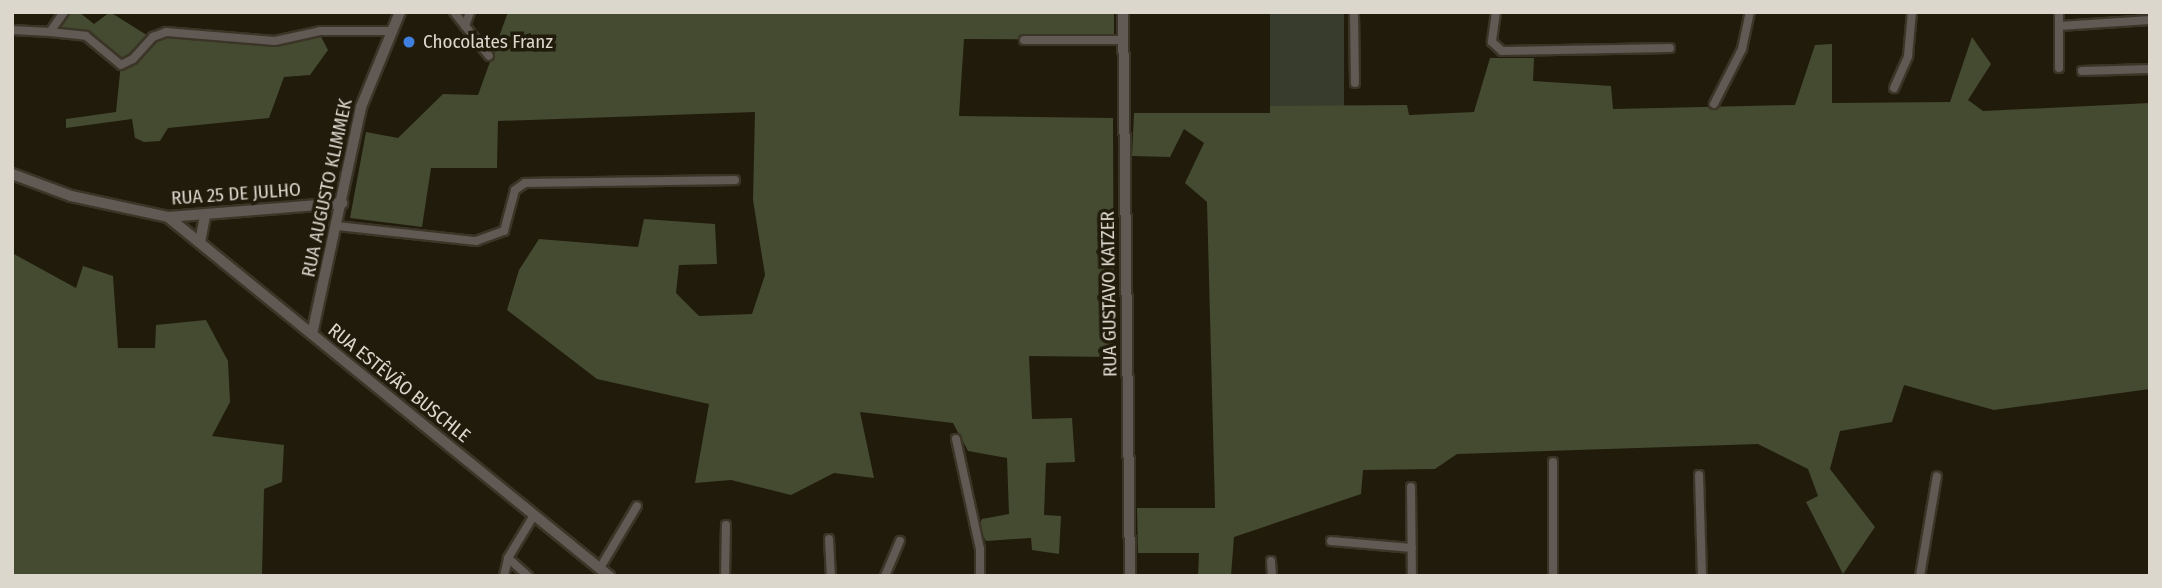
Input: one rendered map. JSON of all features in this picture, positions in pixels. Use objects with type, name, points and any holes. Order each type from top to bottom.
[{"type":"street","points":[[50,32],[64,12]]},
{"type":"street","name":"RUA AUGUSTO KLIMMEK","points":[[312,334],[361,107],[400,12]]},
{"type":"street","points":[[454,12],[489,56]]},
{"type":"street","points":[[465,26],[470,12]]},
{"type":"street","name":"RUA GUSTAVO KATZER","points":[[1123,12],[1130,576]]},
{"type":"street","points":[[1354,12],[1355,83]]},
{"type":"street","points":[[1496,12],[1492,42],[1502,51],[1670,48]]},
{"type":"street","points":[[1714,104],[1742,49],[1750,12]]},
{"type":"street","points":[[1894,88],[1908,56],[1912,12]]},
{"type":"street","points":[[2059,12],[2059,68]]},
{"type":"street","points":[[2059,26],[2150,20]]},
{"type":"street","points":[[12,30],[86,36],[121,65],[134,59],[153,37],[166,32],[275,41],[320,31],[393,31]]},
{"type":"street","points":[[1024,40],[1123,40]]},
{"type":"street","points":[[2082,71],[2150,69]]},
{"type":"street","name":"RUA 25 DE JULHO","points":[[12,174],[71,196],[168,217],[205,217],[342,203]]},
{"type":"street","points":[[337,226],[476,241],[504,231],[515,190],[525,183],[735,180]]},
{"type":"street","name":"RUA ESTÊVÃO BUSCHLE","points":[[168,217],[609,576]]},
{"type":"street","points":[[200,242],[205,217]]},
{"type":"street","points":[[956,439],[980,549],[980,576]]},
{"type":"street","points":[[1553,462],[1553,576]]},
{"type":"street","points":[[1699,475],[1702,576]]},
{"type":"street","points":[[1920,576],[1937,476]]},
{"type":"street","points":[[1411,487],[1412,576]]},
{"type":"street","points":[[600,568],[637,506]]},
{"type":"street","points":[[503,576],[508,558],[534,515]]},
{"type":"street","points":[[725,576],[726,525]]},
{"type":"street","points":[[829,539],[831,576]]},
{"type":"street","points":[[885,576],[900,541]]},
{"type":"street","points":[[1331,541],[1412,548]]},
{"type":"street","points":[[508,558],[528,576]]},
{"type":"street","points":[[1271,561],[1272,576]]},
{"type":"green space","points":[[67,12],[79,12],[94,24],[110,12],[153,39],[160,35],[260,43],[319,33],[328,50],[310,75],[284,77],[269,118],[168,128],[160,141],[144,142],[135,138],[132,119],[66,128],[66,119],[116,112],[121,63],[109,48],[87,33],[54,30]]},
{"type":"green space","points":[[508,12],[1114,12],[1114,40],[964,39],[959,116],[1113,118],[1114,357],[1029,356],[1032,419],[1072,418],[1075,462],[1046,463],[1044,515],[1061,516],[1059,554],[1032,550],[1031,538],[986,541],[978,527],[982,519],[1009,514],[1007,458],[968,451],[953,423],[860,412],[874,478],[834,473],[791,495],[731,480],[695,483],[709,404],[597,379],[507,310],[519,270],[539,239],[638,247],[644,219],[715,224],[717,264],[679,265],[676,293],[699,316],[752,314],[765,275],[753,200],[755,112],[498,121],[497,168],[431,168],[422,227],[350,218],[366,132],[398,138],[443,94],[478,95]]},
{"type":"green space","points":[[1270,12],[1344,12],[1344,106],[1270,106]]},
{"type":"green space","points":[[1972,37],[1991,64],[1968,100],[1983,111],[2150,103],[2150,389],[1994,410],[1904,385],[1892,422],[1840,431],[1830,469],[1875,527],[1843,574],[1806,502],[1818,496],[1808,469],[1758,444],[1457,454],[1435,469],[1363,470],[1361,494],[1234,537],[1231,576],[1198,576],[1199,553],[1138,553],[1137,508],[1215,508],[1207,202],[1185,183],[1204,143],[1184,129],[1170,157],[1132,156],[1134,113],[1270,113],[1270,106],[1407,105],[1409,115],[1474,112],[1490,58],[1534,58],[1533,81],[1611,86],[1613,109],[1795,105],[1815,45],[1832,44],[1832,103],[1950,102]]},
{"type":"green space","points":[[12,253],[76,288],[83,266],[113,276],[118,348],[155,348],[156,325],[206,320],[228,361],[230,402],[212,436],[284,445],[282,482],[264,489],[262,576],[12,576]]},
{"type":"place","name":"Chocolates Franz","points":[[409,42]]}]
